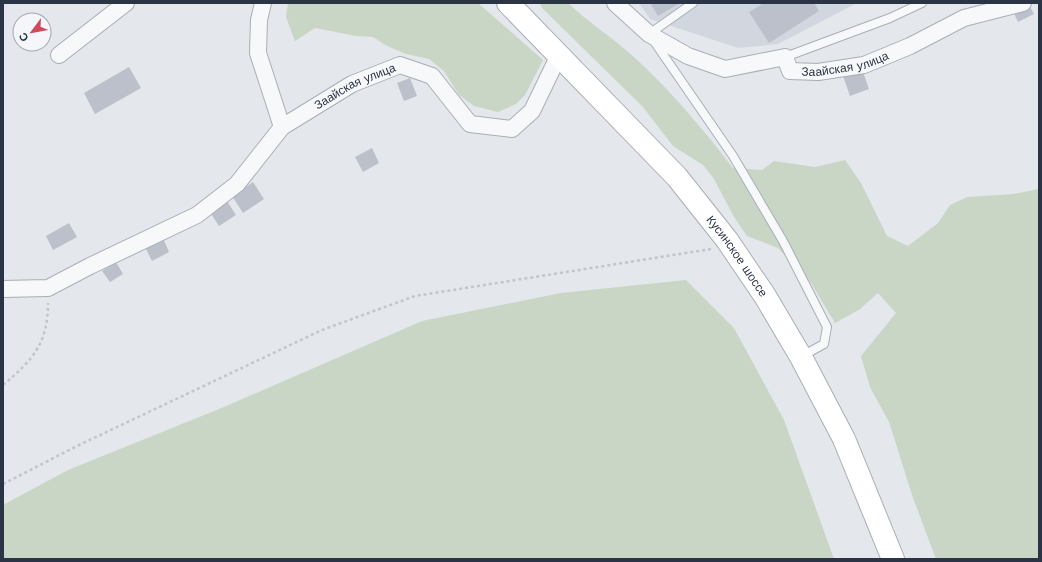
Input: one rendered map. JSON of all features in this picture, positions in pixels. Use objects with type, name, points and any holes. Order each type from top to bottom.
[{"type":"main road","name":"Кусинское шоссе","points":[[508,3],[677,177],[727,240],[765,296],[801,357],[844,439],[893,559]]},
{"type":"street","points":[[59,55],[126,3]]},
{"type":"street","points":[[263,3],[259,20],[258,53],[282,127]]},
{"type":"street","name":"Заайская улица","points":[[615,3],[650,34],[688,56],[725,69],[785,57],[790,71],[818,72],[864,65],[910,46],[964,18],[1023,3]]},
{"type":"street","name":"Заайская улица","points":[[3,289],[48,288],[90,266],[197,215],[237,184],[282,127],[352,84],[400,65],[432,76],[470,124],[512,129],[532,112],[559,55]]},
{"type":"lane","points":[[693,3],[650,34],[733,156],[783,241],[828,327],[824,344],[801,357]]},
{"type":"lane","points":[[785,57],[890,18],[922,3]]},
{"type":"path","points":[[3,484],[78,446],[322,330],[415,296],[710,250],[727,240]]},
{"type":"path","points":[[3,385],[38,350],[48,315],[48,288]]},
{"type":"shaded area","points":[[639,3],[857,3],[778,44],[738,48],[650,19]]},
{"type":"green space","points":[[288,3],[478,3],[543,60],[525,95],[516,104],[498,112],[474,106],[459,95],[444,71],[429,59],[406,54],[387,46],[373,37],[356,36],[315,28],[295,41],[286,17]]},
{"type":"green space","points":[[540,3],[568,3],[626,50],[673,96],[698,124],[733,168],[762,170],[774,161],[815,167],[845,160],[861,183],[887,236],[908,246],[938,223],[950,205],[967,197],[1013,194],[1039,189],[1039,557],[1037,559],[936,559],[913,498],[889,422],[870,387],[861,356],[896,313],[878,293],[860,309],[835,323],[811,283],[778,248],[747,236],[734,217],[714,179],[703,165],[673,146],[643,107],[542,8]]},
{"type":"green space","points":[[686,280],[734,328],[784,420],[834,559],[3,559],[3,505],[68,470],[224,407],[422,321],[561,293]]},
{"type":"building","points":[[650,3],[680,3],[658,16]]},
{"type":"building","points":[[764,3],[814,3],[819,11],[769,43],[749,12]]},
{"type":"building","points":[[1028,3],[1034,14],[1018,22],[1013,11]]},
{"type":"building","points":[[129,67],[141,88],[95,114],[84,93]]},
{"type":"building","points":[[862,69],[869,89],[850,96],[843,76]]},
{"type":"building","points":[[410,78],[417,96],[404,101],[397,83]]},
{"type":"building","points":[[372,148],[379,163],[363,172],[355,157]]},
{"type":"building","points":[[253,182],[264,199],[243,213],[232,196]]},
{"type":"building","points":[[227,201],[236,215],[219,226],[210,212]]},
{"type":"building","points":[[69,223],[77,237],[53,250],[46,236]]},
{"type":"building","points":[[162,236],[169,252],[152,261],[144,245]]},
{"type":"building","points":[[116,262],[123,274],[110,282],[102,271]]}]
